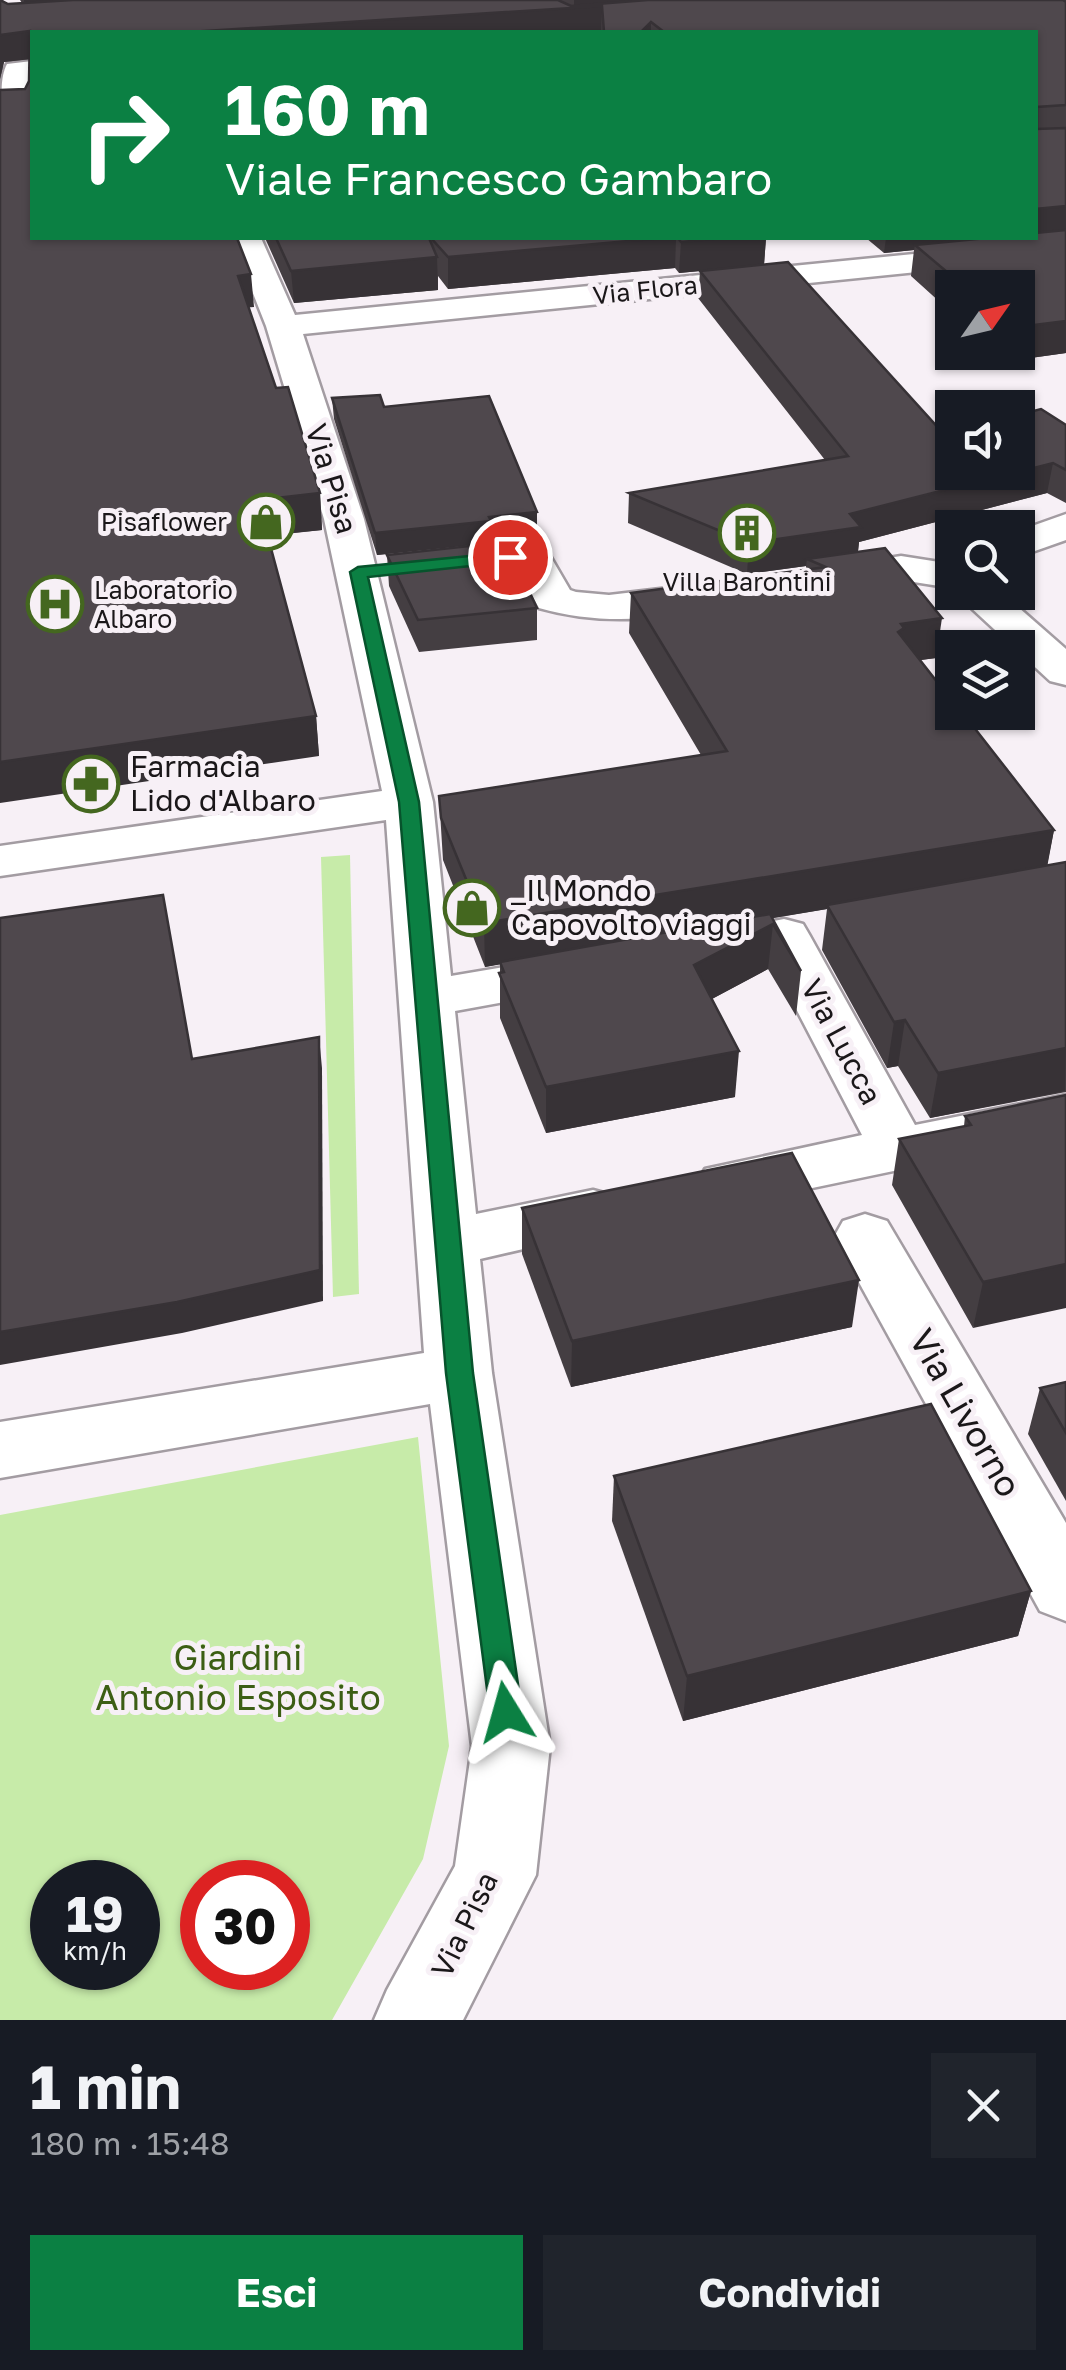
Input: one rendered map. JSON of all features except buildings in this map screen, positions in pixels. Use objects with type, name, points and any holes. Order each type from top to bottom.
[{"type":"street","points":[[16,109],[16,70],[30,69]]},
{"type":"street","name":"Via Pisa","points":[[247,240],[284,326],[358,572],[409,802],[460,1373],[511,1746],[495,1875],[418,2020]]},
{"type":"street","name":"Via Flora","points":[[284,326],[1066,248]]},
{"type":"street","points":[[1035,538],[1066,526]]},
{"type":"street","points":[[358,572],[510,557],[534,562],[554,598],[583,609],[623,609],[734,593]]},
{"type":"street","points":[[790,584],[901,568],[935,574]]},
{"type":"street","points":[[993,610],[1066,672]]},
{"type":"street","points":[[0,861],[409,802]]},
{"type":"street","name":"Via Lucca","points":[[428,998],[840,926]]},
{"type":"street","name":"Via Lucca","points":[[784,936],[898,1148]]},
{"type":"street","points":[[448,1243],[1066,1115]]},
{"type":"street","name":"Via Livorno","points":[[865,1236],[1066,1589]]},
{"type":"street","points":[[0,1450],[460,1373]]},
{"type":"green space","points":[[350,855],[359,1294],[333,1297],[321,857]]},
{"type":"green space","name":"Giardini Antonio Esposito","points":[[418,1437],[449,1746],[423,1859],[332,2020],[0,2020],[0,1515]]},
{"type":"place","name":"Pisaflower","points":[[266,522]]},
{"type":"place","name":"Villa Barontini","points":[[747,533]]},
{"type":"place","name":"Laboratorio Albaro","points":[[55,604]]},
{"type":"place","name":"Farmacia Lido d'Albaro","points":[[91,784]]},
{"type":"place","name":"_Il Mondo Capovolto viaggi","points":[[472,908]]},
{"type":"route","points":[[506,1712],[460,1373],[409,802],[358,572],[510,557]]}]
